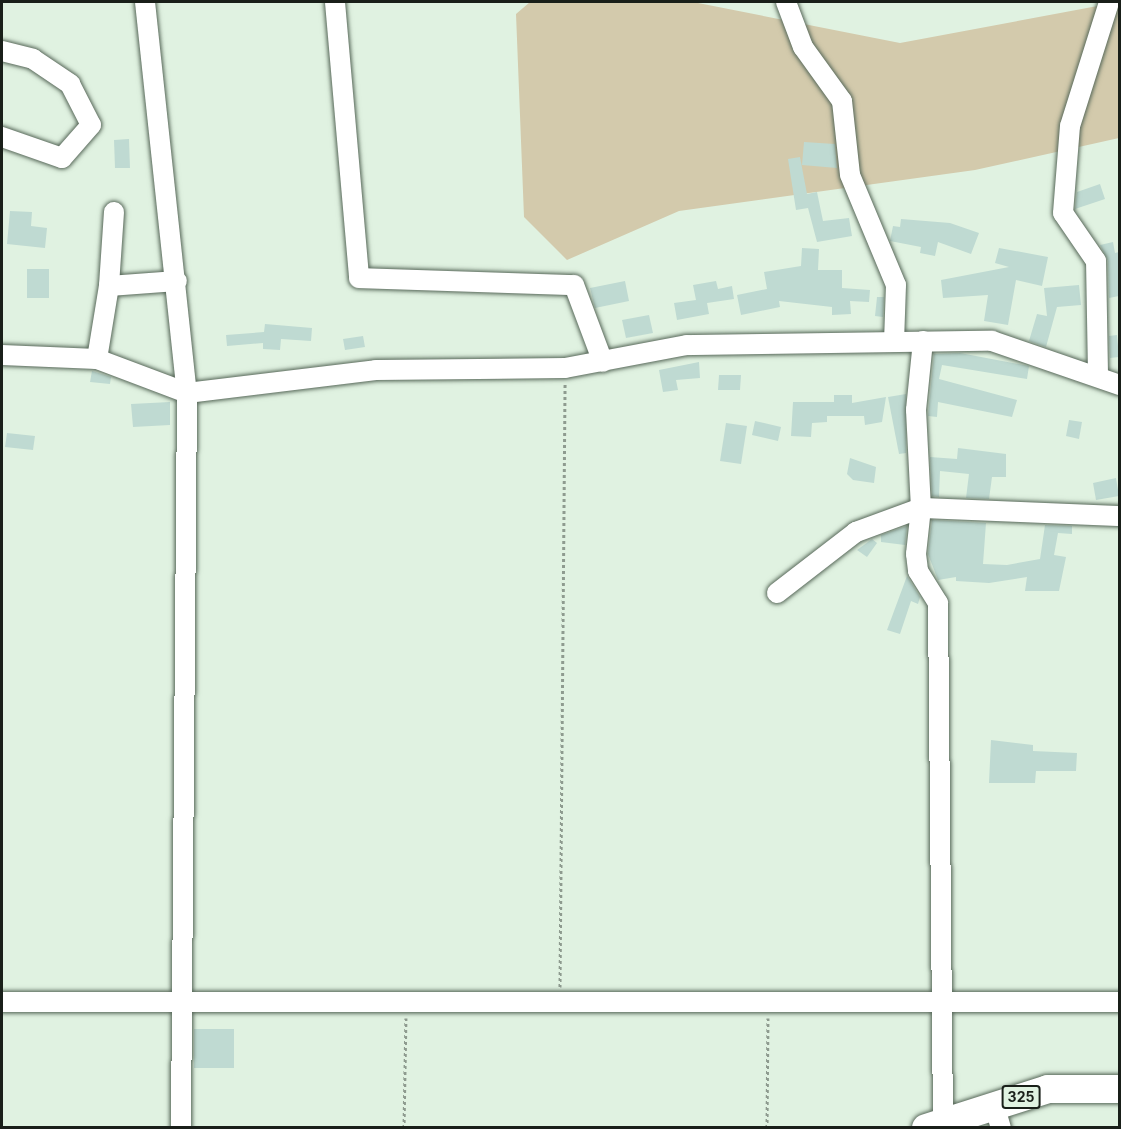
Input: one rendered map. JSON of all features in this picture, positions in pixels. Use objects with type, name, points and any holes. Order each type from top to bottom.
[{"type":"highway","name":"325","points":[[935,1124],[998,1116],[1048,1089],[1119,1089]]},
{"type":"street","points":[[145,2],[177,281],[187,393],[181,1128]]},
{"type":"street","points":[[334,2],[359,278],[574,285],[603,362]]},
{"type":"street","points":[[786,2],[803,47],[842,101],[850,175],[896,285],[894,342]]},
{"type":"street","points":[[1098,374],[1096,261],[1063,213],[1070,126],[1109,2]]},
{"type":"street","points":[[2,51],[33,59],[70,84],[91,125],[62,158],[2,137]]},
{"type":"street","points":[[97,359],[109,286],[114,212]]},
{"type":"street","points":[[109,286],[177,281]]},
{"type":"street","points":[[923,341],[916,410],[921,508],[918,571],[938,603],[942,1004],[935,1124]]},
{"type":"street","points":[[2,355],[97,359],[187,393],[376,370],[565,368],[687,345],[992,341],[1098,374],[1119,385]]},
{"type":"street","points":[[777,593],[856,532],[921,508],[1119,516]]},
{"type":"street","points":[[2,1002],[183,1005],[1119,1002]]},
{"type":"path","points":[[560,1004],[565,368]]},
{"type":"path","points":[[767,1128],[769,1002]]},
{"type":"path","points":[[404,1128],[406,1005]]},
{"type":"shaded area","points":[[530,2],[693,2],[900,43],[1119,2],[1119,138],[975,170],[679,211],[567,260],[524,217],[516,14]]},
{"type":"building","points":[[129,139],[130,168],[115,168],[114,140]]},
{"type":"building","points":[[804,142],[835,144],[837,168],[802,165]]},
{"type":"building","points":[[800,157],[807,194],[817,192],[823,221],[849,218],[852,236],[817,242],[808,208],[796,210],[788,159]]},
{"type":"building","points":[[1100,184],[1105,199],[1075,209],[1077,192]]},
{"type":"building","points":[[10,211],[32,212],[31,226],[47,228],[45,248],[7,244]]},
{"type":"building","points":[[901,219],[950,223],[979,233],[971,254],[938,242],[935,256],[920,253],[921,247],[890,241],[893,226],[900,227]]},
{"type":"building","points":[[1113,242],[1115,253],[1119,252],[1119,296],[1109,298],[1108,261],[1100,245]]},
{"type":"building","points":[[802,248],[819,249],[818,270],[842,270],[842,288],[870,290],[869,302],[850,301],[851,314],[832,315],[832,307],[779,301],[780,307],[741,315],[737,295],[767,289],[764,272],[801,266]]},
{"type":"building","points":[[999,248],[1048,257],[1042,286],[1016,280],[1008,325],[984,321],[988,295],[943,298],[941,280],[1009,267],[995,263]]},
{"type":"building","points":[[27,269],[49,269],[49,298],[27,298]]},
{"type":"building","points":[[625,281],[629,301],[595,308],[590,288]]},
{"type":"building","points":[[716,281],[718,289],[732,286],[734,299],[707,303],[709,314],[677,320],[674,303],[696,300],[693,285]]},
{"type":"building","points":[[1079,285],[1081,305],[1057,307],[1046,347],[1029,341],[1037,314],[1047,316],[1044,288]]},
{"type":"building","points":[[877,297],[884,297],[883,317],[875,316]]},
{"type":"building","points":[[649,315],[653,333],[626,338],[622,320]]},
{"type":"building","points":[[265,324],[312,328],[311,341],[281,339],[280,350],[263,349],[263,343],[227,346],[226,335],[264,332]]},
{"type":"building","points":[[1117,335],[1119,357],[1110,358],[1109,336]]},
{"type":"building","points":[[363,336],[365,347],[345,350],[343,339]]},
{"type":"building","points":[[960,353],[1029,366],[1027,379],[942,365],[939,379],[1017,400],[1012,417],[938,402],[937,417],[928,416],[934,354]]},
{"type":"building","points":[[699,362],[700,378],[676,380],[678,390],[663,392],[659,370]]},
{"type":"building","points":[[92,371],[111,377],[110,384],[90,382]]},
{"type":"building","points":[[719,375],[741,375],[740,390],[718,390]]},
{"type":"building","points":[[906,394],[906,453],[899,454],[888,397]]},
{"type":"building","points":[[834,395],[852,395],[852,403],[886,397],[882,422],[865,425],[864,416],[827,416],[827,422],[812,423],[811,437],[791,436],[793,402],[834,402]]},
{"type":"building","points":[[170,402],[170,425],[133,427],[131,404]]},
{"type":"building","points":[[1069,420],[1082,422],[1079,439],[1066,436]]},
{"type":"building","points":[[755,421],[781,427],[778,441],[752,435]]},
{"type":"building","points":[[726,423],[747,426],[741,464],[720,461]]},
{"type":"building","points":[[7,433],[35,436],[33,450],[5,447]]},
{"type":"building","points":[[958,448],[1006,454],[1006,477],[992,477],[989,499],[966,498],[969,474],[940,471],[939,497],[932,496],[930,457],[957,459]]},
{"type":"building","points":[[850,458],[876,467],[874,483],[853,480],[847,474]]},
{"type":"building","points":[[1116,478],[1119,496],[1096,500],[1093,483]]},
{"type":"building","points":[[932,520],[986,523],[983,564],[1007,565],[1040,559],[1045,525],[1072,526],[1072,534],[1058,533],[1054,555],[1066,557],[1059,591],[1025,591],[1027,577],[989,583],[956,581],[956,577],[938,580],[928,554]]},
{"type":"building","points":[[907,526],[905,545],[881,542],[881,535]]},
{"type":"building","points":[[872,539],[877,543],[867,557],[857,550]]},
{"type":"building","points":[[907,576],[920,597],[918,604],[911,601],[900,634],[887,630]]},
{"type":"building","points":[[991,740],[1033,745],[1033,751],[1077,753],[1076,771],[1036,771],[1035,783],[989,783]]},
{"type":"building","points":[[194,1029],[234,1029],[234,1068],[194,1068]]}]
